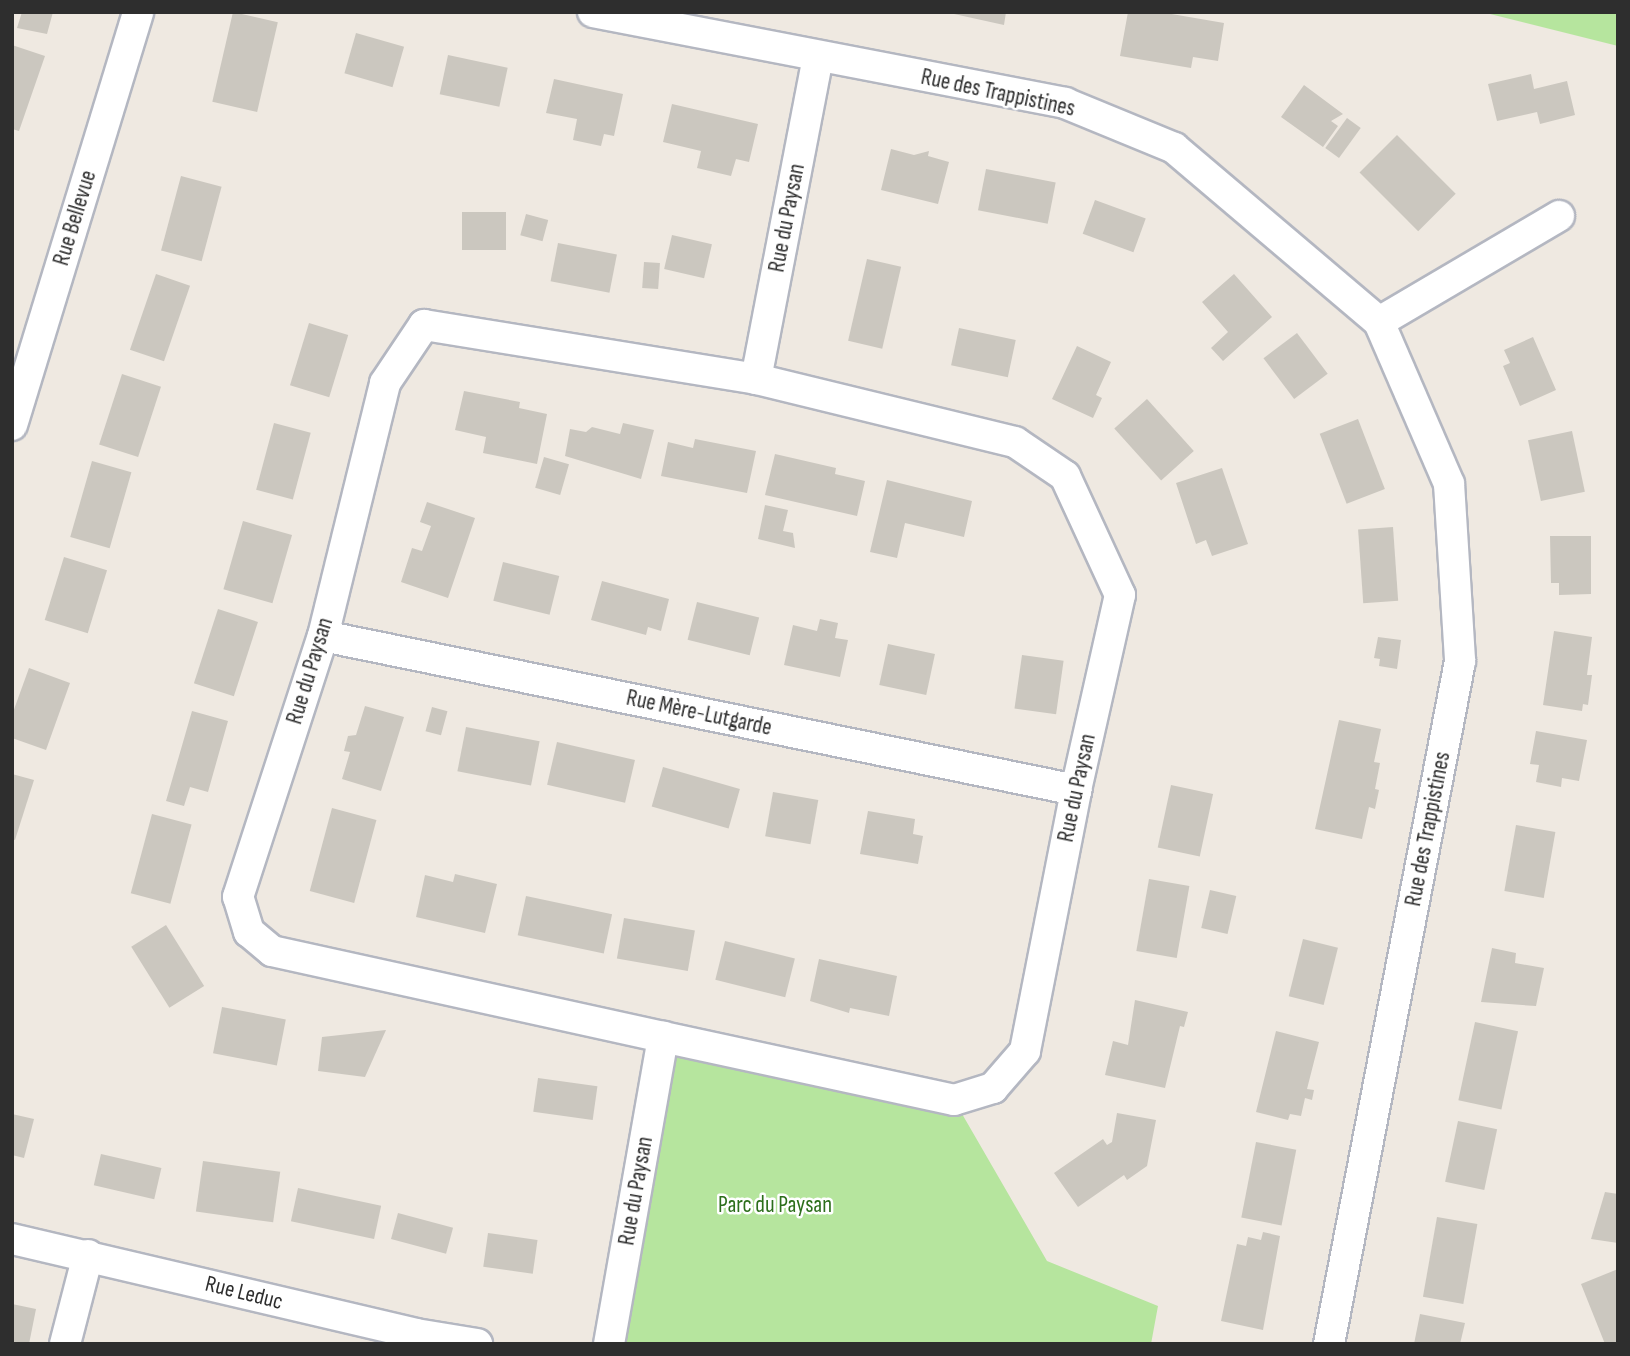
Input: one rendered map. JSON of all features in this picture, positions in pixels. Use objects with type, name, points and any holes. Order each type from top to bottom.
[{"type":"street","name":"Rue Bellevue","points":[[12,425],[138,12]]},
{"type":"street","name":"Rue des Trappistines","points":[[593,12],[818,58],[1065,103],[1174,148],[1379,323],[1449,484],[1460,661],[1329,1344]]},
{"type":"street","name":"Rue du Paysan","points":[[756,379],[818,58]]},
{"type":"street","points":[[1379,323],[1559,216]]},
{"type":"street","name":"Rue du Paysan","points":[[424,325],[756,379],[1015,442],[1065,476],[1121,595],[1076,790],[1025,1051],[993,1088],[954,1100],[272,951],[249,932],[238,897],[323,636],[385,383],[424,325]]},
{"type":"street","name":"Rue Mère-Lutgarde","points":[[323,636],[1076,790]]},
{"type":"street","name":"Rue du Paysan","points":[[609,1344],[663,1037]]},
{"type":"street","name":"Rue Leduc","points":[[12,1239],[88,1255],[415,1339],[477,1344]]},
{"type":"street","points":[[65,1344],[88,1255]]},
{"type":"green space","points":[[1482,12],[1618,12],[1618,46]]},
{"type":"green space","name":"Parc du Paysan","points":[[663,1037],[954,1100],[1047,1261],[1158,1306],[1151,1344],[609,1344]]},
{"type":"building","points":[[22,12],[53,12],[47,34],[17,28]]},
{"type":"building","points":[[233,12],[278,22],[257,112],[212,102]]},
{"type":"building","points":[[945,12],[1006,12],[1004,25]]},
{"type":"building","points":[[1128,12],[1160,12],[1224,23],[1218,61],[1193,57],[1191,68],[1120,56]]},
{"type":"building","points":[[356,33],[404,47],[392,87],[344,73]]},
{"type":"building","points":[[12,45],[45,56],[19,131],[12,129]]},
{"type":"building","points":[[448,55],[508,68],[499,107],[440,94]]},
{"type":"building","points":[[1531,74],[1534,89],[1567,81],[1575,115],[1540,124],[1537,112],[1497,121],[1488,84]]},
{"type":"building","points":[[554,79],[623,94],[614,136],[604,134],[601,146],[573,140],[577,119],[546,113]]},
{"type":"building","points":[[1304,85],[1343,114],[1331,121],[1338,126],[1323,147],[1281,117]]},
{"type":"building","points":[[672,104],[758,124],[749,162],[736,159],[731,176],[697,168],[701,151],[663,142]]},
{"type":"building","points":[[1347,118],[1361,128],[1339,158],[1325,148]]},
{"type":"building","points":[[1397,135],[1456,194],[1418,231],[1360,172]]},
{"type":"building","points":[[891,149],[914,155],[929,151],[928,156],[949,162],[938,204],[881,190]]},
{"type":"building","points":[[986,169],[1056,183],[1048,224],[978,210]]},
{"type":"building","points":[[181,176],[222,187],[202,261],[161,250]]},
{"type":"building","points":[[1095,200],[1146,218],[1133,252],[1083,234]]},
{"type":"building","points":[[462,212],[506,212],[506,250],[462,250]]},
{"type":"building","points":[[526,214],[548,220],[543,241],[520,235]]},
{"type":"building","points":[[672,235],[712,244],[704,278],[664,269]]},
{"type":"building","points":[[558,243],[617,254],[609,293],[551,281]]},
{"type":"building","points":[[867,259],[901,267],[882,349],[848,341]]},
{"type":"building","points":[[644,262],[660,263],[658,289],[642,288]]},
{"type":"building","points":[[156,274],[190,286],[164,361],[130,350]]},
{"type":"building","points":[[1234,274],[1272,317],[1223,361],[1211,348],[1228,332],[1202,302]]},
{"type":"building","points":[[309,323],[348,335],[329,397],[290,385]]},
{"type":"building","points":[[959,328],[1016,340],[1008,377],[951,365]]},
{"type":"building","points":[[1297,333],[1328,374],[1294,399],[1263,358]]},
{"type":"building","points":[[1533,337],[1556,390],[1520,406],[1503,366],[1510,363],[1504,350]]},
{"type":"building","points":[[1077,346],[1111,362],[1096,395],[1102,398],[1093,418],[1052,399]]},
{"type":"building","points":[[122,374],[161,387],[138,457],[99,444]]},
{"type":"building","points":[[464,391],[520,402],[519,408],[547,414],[537,464],[483,453],[486,437],[455,430]]},
{"type":"building","points":[[1147,399],[1194,451],[1161,480],[1114,428]]},
{"type":"building","points":[[1358,419],[1385,489],[1347,504],[1320,434]]},
{"type":"building","points":[[274,423],[311,433],[293,499],[256,490]]},
{"type":"building","points":[[623,423],[654,430],[641,479],[565,456],[570,429],[586,432],[592,427],[620,434]]},
{"type":"building","points":[[1572,431],[1585,492],[1541,501],[1528,440]]},
{"type":"building","points":[[695,439],[756,451],[747,493],[661,476],[668,442],[693,448]]},
{"type":"building","points":[[775,454],[836,468],[835,474],[865,481],[857,516],[765,495]]},
{"type":"building","points":[[544,457],[569,464],[560,495],[535,488]]},
{"type":"building","points":[[92,461],[131,472],[110,548],[70,537]]},
{"type":"building","points":[[1222,468],[1248,544],[1212,556],[1206,540],[1196,544],[1176,483]]},
{"type":"building","points":[[887,480],[972,501],[964,537],[905,523],[897,558],[870,552]]},
{"type":"building","points":[[427,502],[475,518],[448,598],[401,582],[412,548],[422,551],[431,526],[420,522]]},
{"type":"building","points":[[765,505],[788,510],[783,531],[793,533],[795,548],[758,539]]},
{"type":"building","points":[[243,521],[292,535],[272,603],[223,589]]},
{"type":"building","points":[[1393,527],[1398,601],[1363,603],[1358,529]]},
{"type":"building","points":[[1550,536],[1591,536],[1591,594],[1559,595],[1559,583],[1551,583]]},
{"type":"building","points":[[64,557],[107,570],[88,633],[45,620]]},
{"type":"building","points":[[503,562],[559,576],[550,615],[493,601]]},
{"type":"building","points":[[602,581],[669,599],[661,631],[648,627],[646,635],[591,620]]},
{"type":"building","points":[[697,602],[759,617],[750,655],[688,640]]},
{"type":"building","points":[[218,609],[258,622],[234,696],[194,683]]},
{"type":"building","points":[[820,619],[838,623],[835,638],[848,640],[840,677],[784,665],[793,625],[817,631]]},
{"type":"building","points":[[1554,631],[1592,637],[1587,675],[1592,675],[1588,705],[1583,704],[1582,711],[1543,705]]},
{"type":"building","points":[[1378,637],[1401,640],[1397,669],[1379,666],[1380,659],[1374,658]]},
{"type":"building","points":[[888,644],[935,654],[926,695],[879,685]]},
{"type":"building","points":[[1022,655],[1064,661],[1056,714],[1014,708]]},
{"type":"building","points":[[29,668],[70,683],[46,750],[12,738],[12,715]]},
{"type":"building","points":[[365,706],[404,717],[381,791],[342,779],[350,752],[344,751],[348,736],[356,735]]},
{"type":"building","points":[[432,707],[447,711],[441,735],[426,731]]},
{"type":"building","points":[[192,711],[228,721],[208,792],[190,787],[184,806],[166,801]]},
{"type":"building","points":[[1339,720],[1381,729],[1374,762],[1380,763],[1375,789],[1379,790],[1375,809],[1369,807],[1362,839],[1315,829]]},
{"type":"building","points":[[466,727],[540,741],[531,785],[457,771]]},
{"type":"building","points":[[1536,731],[1587,740],[1579,781],[1562,778],[1561,787],[1536,782],[1539,765],[1530,764]]},
{"type":"building","points":[[557,742],[635,760],[625,803],[547,785]]},
{"type":"building","points":[[663,767],[740,789],[729,828],[652,806]]},
{"type":"building","points":[[12,774],[34,780],[15,840],[12,839]]},
{"type":"building","points":[[1171,785],[1213,794],[1200,857],[1158,848]]},
{"type":"building","points":[[773,792],[818,800],[810,844],[765,836]]},
{"type":"building","points":[[332,808],[376,820],[354,903],[310,891]]},
{"type":"building","points":[[868,811],[915,819],[913,834],[923,836],[918,864],[860,854]]},
{"type":"building","points":[[152,814],[192,825],[170,904],[131,893]]},
{"type":"building","points":[[1516,825],[1555,832],[1544,898],[1504,891]]},
{"type":"building","points":[[455,874],[497,884],[485,933],[416,917],[425,875],[453,882]]},
{"type":"building","points":[[1149,879],[1189,886],[1177,958],[1136,951]]},
{"type":"building","points":[[1210,890],[1236,896],[1228,934],[1201,928]]},
{"type":"building","points":[[526,896],[612,914],[604,953],[518,935]]},
{"type":"building","points":[[624,918],[695,931],[688,971],[617,958]]},
{"type":"building","points":[[166,925],[204,986],[169,1008],[131,947]]},
{"type":"building","points":[[1303,939],[1338,948],[1324,1005],[1289,996]]},
{"type":"building","points":[[725,941],[795,958],[785,997],[715,980]]},
{"type":"building","points":[[1492,948],[1516,953],[1515,963],[1544,968],[1536,1006],[1481,1002]]},
{"type":"building","points":[[819,959],[897,976],[889,1016],[850,1008],[849,1013],[810,1001]]},
{"type":"building","points":[[1135,1000],[1188,1012],[1184,1027],[1180,1026],[1165,1088],[1105,1075],[1113,1041],[1128,1045]]},
{"type":"building","points":[[222,1007],[286,1019],[277,1066],[213,1053]]},
{"type":"building","points":[[1475,1022],[1518,1031],[1501,1109],[1458,1100]]},
{"type":"building","points":[[386,1030],[365,1077],[318,1071],[322,1037]]},
{"type":"building","points":[[1276,1031],[1319,1042],[1307,1089],[1314,1090],[1312,1100],[1305,1098],[1301,1116],[1290,1114],[1288,1120],[1256,1112]]},
{"type":"building","points":[[538,1078],[597,1086],[593,1120],[533,1112]]},
{"type":"building","points":[[1117,1113],[1156,1120],[1147,1166],[1127,1180],[1124,1175],[1078,1207],[1054,1173],[1103,1139],[1107,1145],[1112,1142]]},
{"type":"building","points":[[12,1114],[34,1119],[24,1158],[12,1155]]},
{"type":"building","points":[[1458,1121],[1497,1129],[1484,1190],[1445,1182]]},
{"type":"building","points":[[1256,1142],[1296,1150],[1282,1225],[1241,1218]]},
{"type":"building","points":[[101,1154],[161,1168],[154,1199],[94,1185]]},
{"type":"building","points":[[203,1161],[280,1172],[273,1222],[196,1212]]},
{"type":"building","points":[[298,1188],[381,1206],[374,1239],[291,1221]]},
{"type":"building","points":[[1605,1192],[1618,1194],[1618,1243],[1591,1239]]},
{"type":"building","points":[[398,1213],[453,1228],[446,1254],[391,1239]]},
{"type":"building","points":[[1437,1217],[1477,1224],[1463,1304],[1423,1297]]},
{"type":"building","points":[[1263,1232],[1280,1236],[1263,1330],[1221,1321],[1237,1244],[1246,1246],[1248,1237],[1261,1240]]},
{"type":"building","points":[[488,1233],[538,1240],[533,1274],[483,1267]]},
{"type":"building","points":[[1618,1269],[1618,1344],[1605,1344],[1581,1284]]},
{"type":"building","points":[[12,1304],[36,1309],[29,1344],[12,1344]]},
{"type":"building","points":[[1420,1314],[1465,1323],[1460,1344],[1414,1344]]}]
